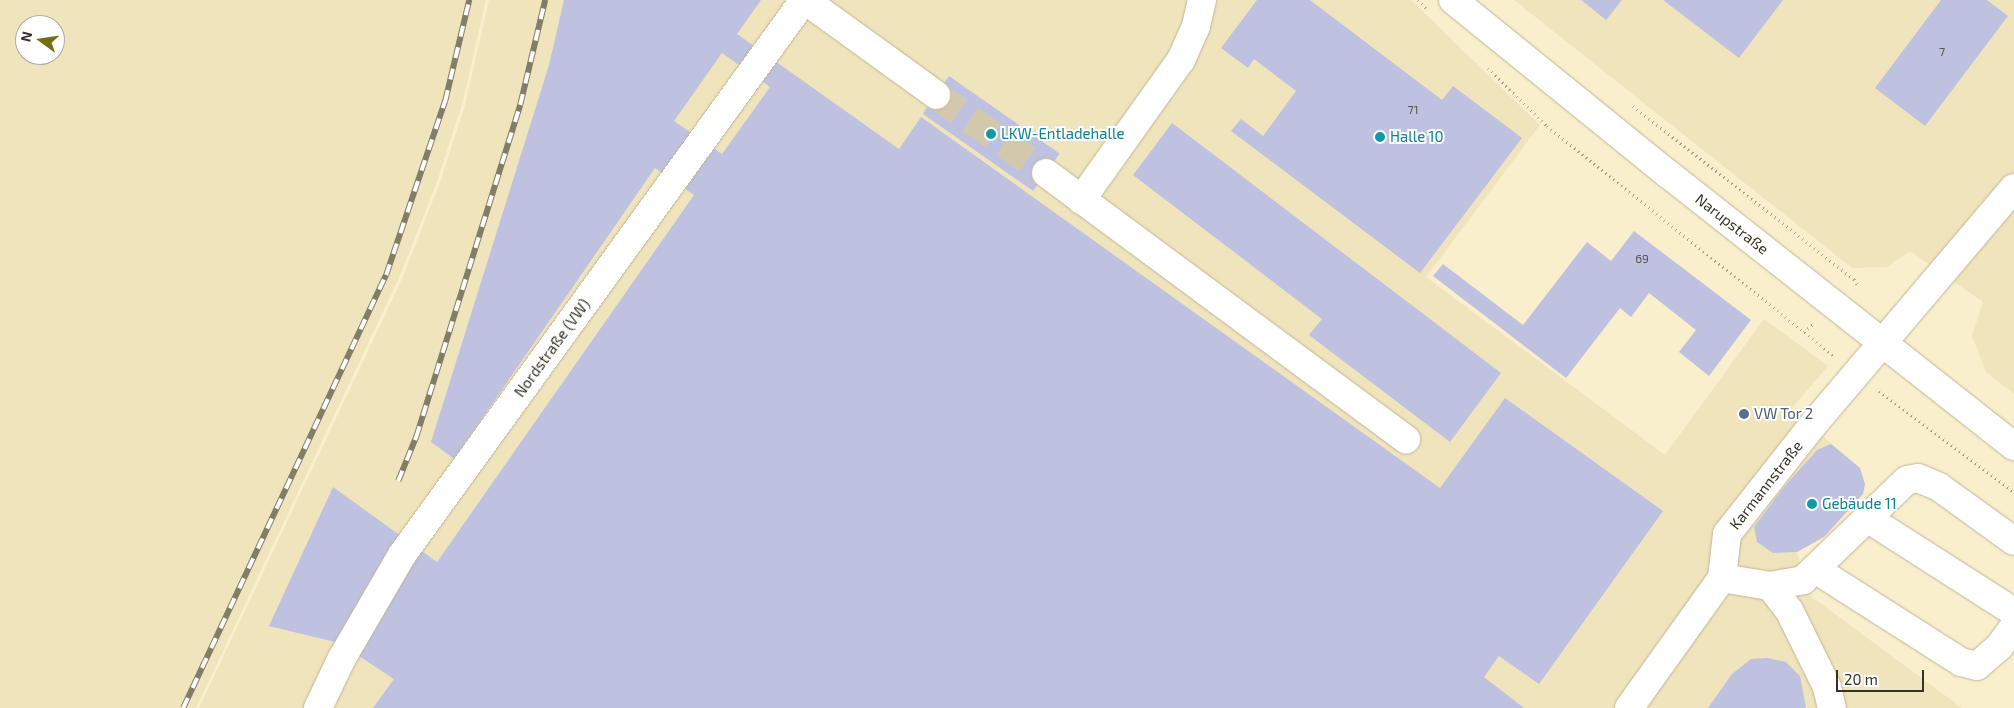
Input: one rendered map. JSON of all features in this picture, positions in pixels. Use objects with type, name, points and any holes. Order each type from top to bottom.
[{"type":"street","points":[[805,0],[936,95]]},
{"type":"street","name":"Nordstraße (VW)","points":[[318,708],[342,658],[402,555],[805,0]]},
{"type":"street","points":[[1082,200],[1181,60],[1196,26],[1202,0]]},
{"type":"street","name":"Narupstraße","points":[[1442,7],[1884,343],[2014,446]]},
{"type":"street","points":[[1046,173],[1406,439]]},
{"type":"street","name":"Karmannstraße","points":[[1722,578],[1726,534],[1812,426],[2014,188]]},
{"type":"street","points":[[1629,708],[1722,578],[1770,586],[1809,575],[1907,480],[1918,478],[1939,486],[2014,540]]},
{"type":"street","points":[[1867,518],[2014,612]]},
{"type":"street","points":[[1809,575],[1961,662],[1977,666],[1999,648],[2014,626]]},
{"type":"street","points":[[1770,586],[1788,610],[1827,687],[1832,708]]},
{"type":"path","points":[[1418,0],[1442,7]]},
{"type":"path","points":[[1486,66],[1547,126],[1857,374],[2014,492]]},
{"type":"path","points":[[1629,102],[1854,279]]},
{"type":"shaded area","points":[[0,0],[486,0],[463,101],[437,182],[399,278],[196,708],[0,708]]},
{"type":"shaded area","points":[[489,0],[1411,0],[1540,125],[1426,277],[1665,455],[1764,319],[1828,366],[1791,409],[1860,468],[1865,484],[1863,494],[1797,552],[1808,594],[1962,708],[199,708],[401,281],[439,185],[465,105]]},
{"type":"shaded area","points":[[1514,0],[2014,0],[2014,394],[1986,372],[1972,336],[1983,302],[1910,251],[1887,267],[1852,268]]},
{"type":"building","points":[[564,0],[761,0],[737,34],[899,149],[921,117],[1440,488],[1505,398],[1663,511],[1539,684],[1499,656],[1484,677],[1524,708],[373,708],[394,679],[339,643],[269,626],[333,487],[437,562],[694,195],[655,168],[454,459],[431,442],[549,65]],"holes":[[[722,53],[770,87],[722,154],[674,121]]]},
{"type":"building","name":"Halle 10","points":[[1257,0],[1310,0],[1442,100],[1453,86],[1522,138],[1420,273],[1231,131],[1241,119],[1263,136],[1296,91],[1254,59],[1248,68],[1221,48]]},
{"type":"building","points":[[1581,0],[1622,0],[1606,20]]},
{"type":"building","points":[[1663,0],[1783,0],[1739,58]]},
{"type":"building","points":[[1941,0],[1987,0],[2008,16],[1925,126],[1875,88]]},
{"type":"building","name":"LKW-Entladehalle","points":[[949,76],[1060,153],[1033,191],[923,114]]},
{"type":"building","points":[[1172,123],[1501,373],[1450,442],[1309,335],[1322,319],[1133,175]]},
{"type":"building","points":[[1634,231],[1751,320],[1709,376],[1679,352],[1696,330],[1649,293],[1631,317],[1620,308],[1566,378],[1433,276],[1443,264],[1523,325],[1587,242],[1611,261]]},
{"type":"building","name":"Gebäude 11","points":[[1831,444],[1860,468],[1865,484],[1863,494],[1824,537],[1797,552],[1773,553],[1757,542],[1754,527],[1784,487],[1817,450]]},
{"type":"building","points":[[1767,658],[1786,662],[1800,676],[1806,708],[1708,708],[1732,674],[1751,659]]},
{"type":"tunnel","points":[[936,95],[1046,173]]},
{"type":"railway","points":[[183,708],[386,275],[445,101],[469,0]]},
{"type":"railway","points":[[398,481],[416,437],[520,105],[545,0]]},
{"type":"place","name":"LKW-Entladehalle","points":[[991,134]]},
{"type":"place","name":"Halle 10","points":[[1380,137]]},
{"type":"place","name":"VW Tor 2","points":[[1744,414]]},
{"type":"place","name":"Gebäude 11","points":[[1812,504]]}]
